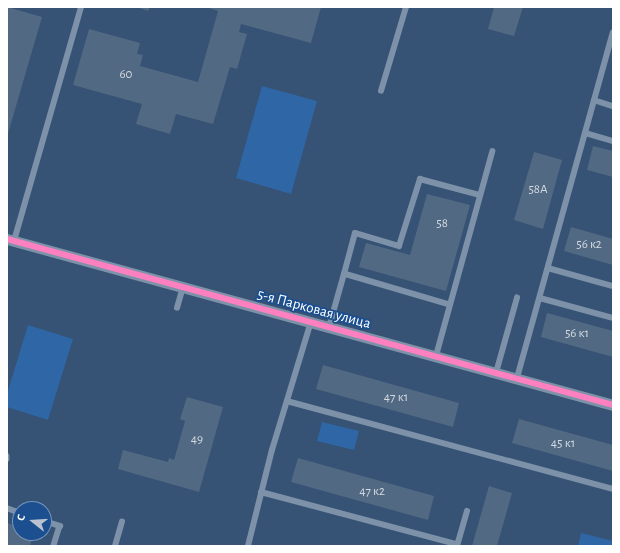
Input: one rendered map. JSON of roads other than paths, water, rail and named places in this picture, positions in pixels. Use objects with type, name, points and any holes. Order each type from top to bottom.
[{"type":"street","name":"5-я Парковая улица","points":[[11,240],[613,405]]},
{"type":"lane","points":[[11,240],[81,7]]},
{"type":"lane","points":[[381,91],[406,7]]},
{"type":"lane","points":[[517,378],[613,33]]},
{"type":"lane","points":[[594,100],[613,106]]},
{"type":"lane","points":[[585,133],[613,141]]},
{"type":"lane","points":[[436,356],[492,152]]},
{"type":"lane","points":[[329,327],[355,234],[399,246],[420,179],[480,195]]},
{"type":"lane","points":[[548,268],[613,286]]},
{"type":"lane","points":[[344,274],[450,305]]},
{"type":"lane","points":[[177,308],[183,287]]},
{"type":"lane","points":[[496,372],[517,298]]},
{"type":"lane","points":[[540,298],[613,318]]},
{"type":"lane","points":[[248,546],[261,492],[311,322]]},
{"type":"lane","points":[[287,401],[613,489]]},
{"type":"lane","points":[[261,492],[457,545],[467,511]]},
{"type":"lane","points":[[115,546],[122,522]]},
{"type":"lane","points":[[52,524],[60,526],[54,546]]}]
